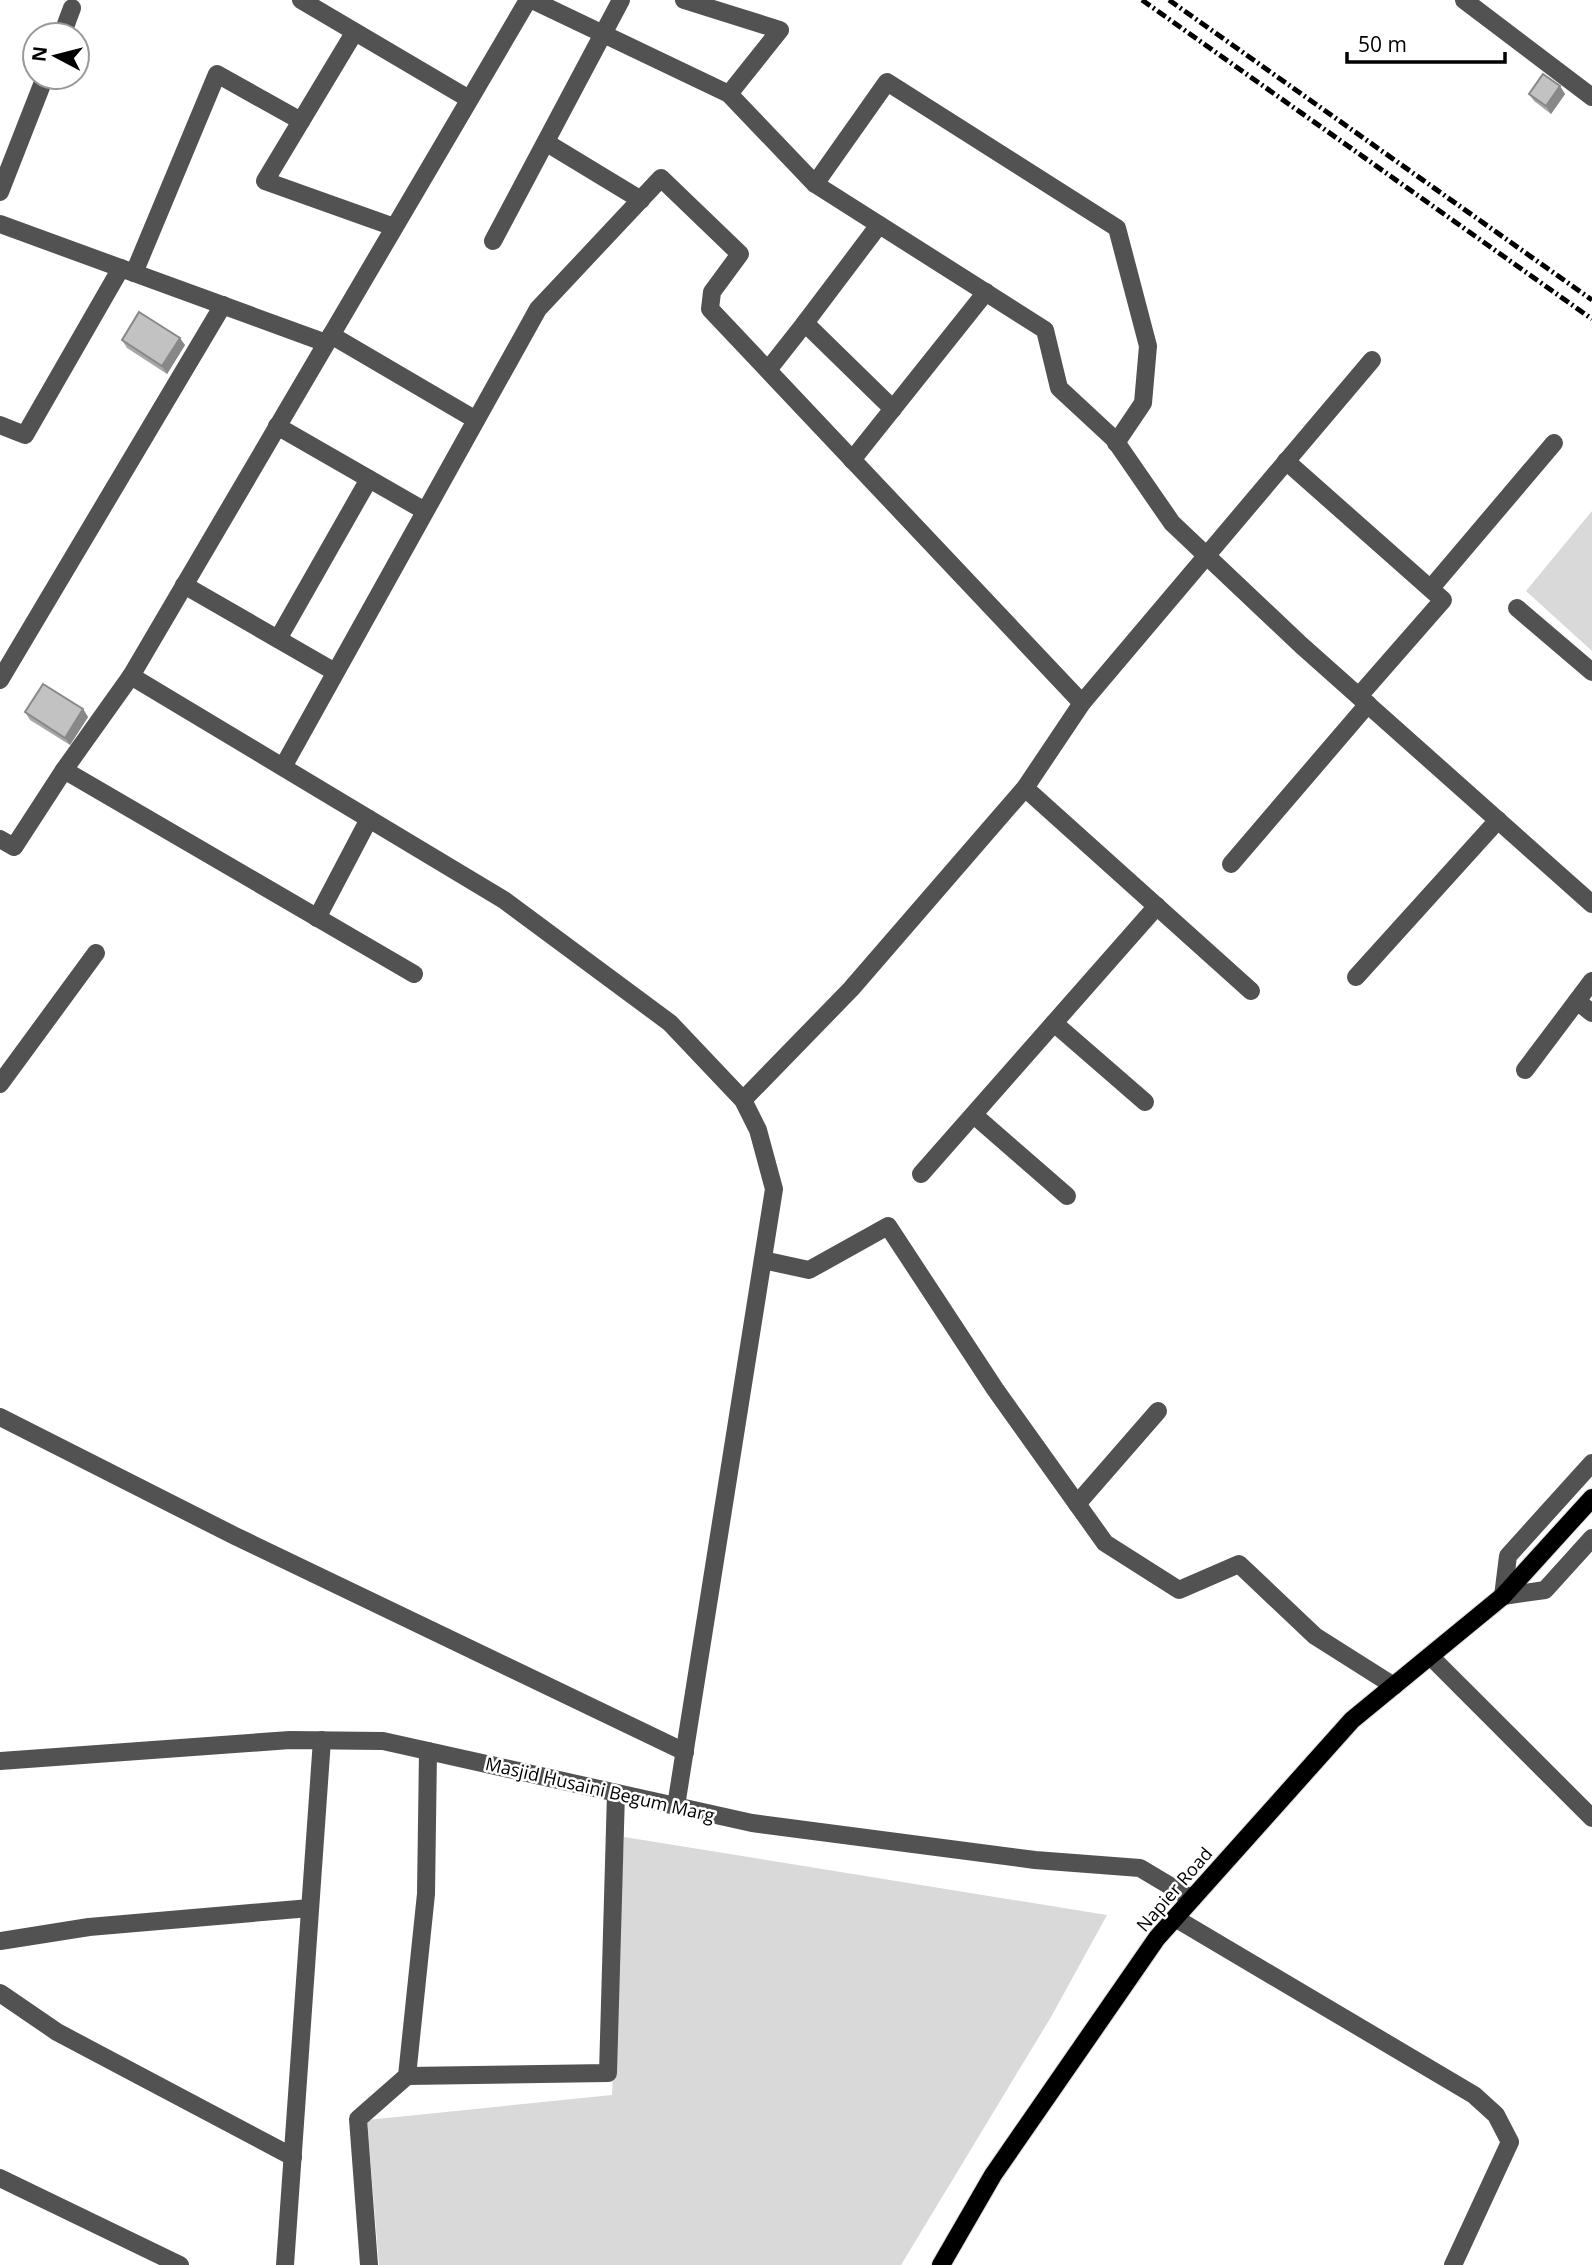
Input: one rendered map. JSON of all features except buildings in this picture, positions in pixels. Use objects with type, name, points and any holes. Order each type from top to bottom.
[{"type":"main road","name":"Napier Road","points":[[941,2265],[993,2175],[1157,1938],[1352,1720],[1503,1596],[1592,1498]]},
{"type":"street","points":[[301,0],[470,99]]},
{"type":"street","points":[[0,839],[14,847],[64,770],[131,676],[530,0],[729,94],[815,184],[1045,330],[1059,388],[1116,443],[1172,523],[1363,700],[1592,905]]},
{"type":"street","points":[[493,241],[605,35],[621,0]]},
{"type":"street","points":[[684,0],[780,30],[729,94]]},
{"type":"street","points":[[1468,1],[1592,97]]},
{"type":"street","points":[[67,21],[72,8]]},
{"type":"street","points":[[354,33],[265,181],[394,227]]},
{"type":"street","points":[[0,425],[25,435],[127,271],[217,74],[301,121]]},
{"type":"street","points":[[815,184],[887,82],[1117,228],[1148,346],[1143,403],[1116,443]]},
{"type":"street","points":[[0,192],[40,91]]},
{"type":"street","points":[[547,143],[641,200]]},
{"type":"street","points":[[283,767],[538,309],[662,178],[740,254],[712,292],[710,309],[1082,703]]},
{"type":"street","points":[[0,224],[223,305],[329,339],[476,420]]},
{"type":"street","points":[[768,370],[879,225]]},
{"type":"street","points":[[852,460],[986,292]]},
{"type":"street","points":[[0,680],[223,305]]},
{"type":"street","points":[[805,323],[893,409]]},
{"type":"street","points":[[743,1100],[851,989],[1025,788],[1082,703],[1373,360]]},
{"type":"street","points":[[277,426],[425,511]]},
{"type":"street","points":[[1431,588],[1555,443]]},
{"type":"street","points":[[1231,864],[1443,600],[1286,461]]},
{"type":"street","points":[[278,639],[369,479]]},
{"type":"street","points":[[184,586],[335,672]]},
{"type":"street","points":[[1517,608],[1592,673]]},
{"type":"street","points":[[131,676],[504,900],[670,1023],[743,1100],[758,1130],[774,1189],[676,1806]]},
{"type":"street","points":[[64,770],[414,974]]},
{"type":"street","points":[[1025,788],[1251,991]]},
{"type":"street","points":[[317,918],[369,819]]},
{"type":"street","points":[[1356,977],[1498,820]]},
{"type":"street","points":[[921,1174],[1157,906]]},
{"type":"street","points":[[0,1084],[96,953]]},
{"type":"street","points":[[1525,1070],[1592,981]]},
{"type":"street","points":[[1577,1002],[1592,1013]]},
{"type":"street","points":[[1054,1023],[1145,1102]]},
{"type":"street","points":[[974,1115],[1067,1196]]},
{"type":"street","points":[[763,1260],[809,1270],[888,1226],[918,1276],[1105,1543],[1179,1590],[1239,1564],[1315,1636],[1394,1686]]},
{"type":"street","points":[[1077,1504],[1158,1411]]},
{"type":"street","points":[[0,1416],[235,1536],[685,1752]]},
{"type":"street","points":[[1592,1463],[1508,1556],[1503,1596],[1545,1590],[1592,1538]]},
{"type":"street","points":[[1430,1656],[1592,1818]]},
{"type":"street","name":"Masjid Husaini Begum Marg","points":[[0,1761],[290,1740],[383,1741],[779,1827],[1035,1860],[1140,1868],[1192,1899]]},
{"type":"street","points":[[285,2265],[322,1740]]},
{"type":"street","points":[[407,2076],[426,1894],[428,1751]]},
{"type":"street","points":[[369,2265],[358,2119],[407,2076],[608,2073],[616,1793]]},
{"type":"street","points":[[0,1941],[89,1927],[310,1908]]},
{"type":"street","points":[[1175,1919],[1474,2095],[1496,2115],[1510,2141],[1453,2265]]},
{"type":"street","points":[[0,1993],[57,2032],[293,2157]]},
{"type":"street","points":[[0,2178],[180,2265]]},
{"type":"shaded area","points":[[1592,511],[1592,651],[1526,591]]},
{"type":"shaded area","points":[[624,1837],[1107,1915],[1051,2017],[901,2265],[379,2265],[367,2120],[612,2095]]},
{"type":"railway","points":[[1142,0],[1592,319]]},
{"type":"railway","points":[[1169,0],[1592,300]]}]
